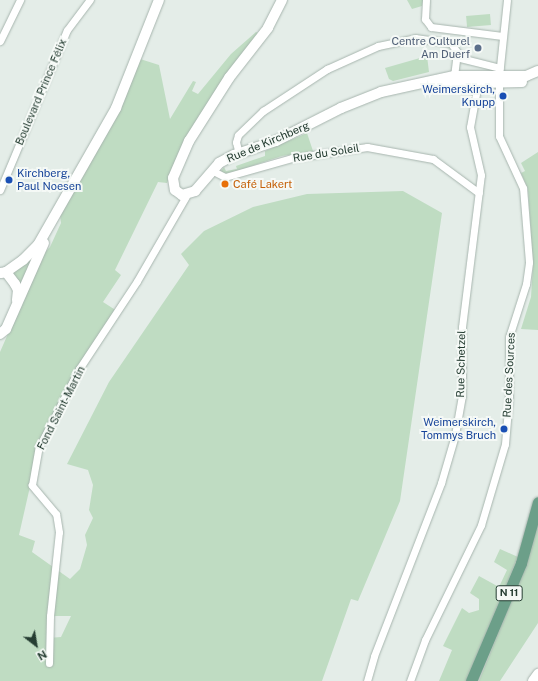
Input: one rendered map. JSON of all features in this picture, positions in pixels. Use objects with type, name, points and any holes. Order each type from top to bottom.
[{"type":"main road","points":[[16,308],[18,290],[2,271],[32,251],[59,207],[125,92],[159,0]]},
{"type":"main road","points":[[186,196],[176,190],[173,178],[190,141],[229,78],[268,28],[282,0]]},
{"type":"main road","points":[[499,76],[526,76],[538,72]]},
{"type":"main road","name":"Rue de Kirchberg","points":[[186,196],[199,188],[212,171],[222,162],[239,154],[276,141],[374,95],[454,76],[478,79]]},
{"type":"main road","points":[[499,76],[526,82],[538,77]]},
{"type":"main road","name":"Rue de Kirchberg","points":[[422,83],[499,76]]},
{"type":"main road","points":[[0,343],[3,331],[16,308],[59,207]]},
{"type":"main road","name":"N 11","points":[[471,681],[521,563],[538,502]]},
{"type":"main road","points":[[533,681],[538,674]]},
{"type":"street","points":[[0,41],[20,0]]},
{"type":"street","name":"Boulevard Prince Félix","points":[[0,190],[67,30],[90,0]]},
{"type":"street","points":[[426,0],[425,19],[431,27],[502,36]]},
{"type":"street","name":"Rue des Sources","points":[[410,681],[425,640],[481,525],[505,444],[509,396],[509,337],[526,284],[529,262],[523,188],[499,136],[499,76],[502,36],[507,0]]},
{"type":"street","points":[[239,154],[236,142],[238,135],[263,111],[309,79],[353,56],[378,46],[415,38],[451,43],[455,47],[456,57],[454,76]]},
{"type":"street","points":[[456,57],[499,76]]},
{"type":"street","name":"Rue Schetzel","points":[[367,681],[374,656],[441,483],[455,435],[462,396],[462,327],[479,193],[480,165],[470,127],[478,79]]},
{"type":"street","name":"Rue du Soleil","points":[[212,171],[225,177],[292,158],[367,147],[433,159],[479,193]]},
{"type":"street","name":"Fond Saint-Martin","points":[[49,663],[50,616],[59,532],[56,514],[32,485],[39,447],[79,369],[137,281],[186,196]]},
{"type":"green space","points":[[407,0],[423,0],[422,6],[412,9]]},
{"type":"green space","points":[[490,14],[491,25],[467,27],[466,16]]},
{"type":"green space","points":[[256,32],[258,33],[185,139],[167,183],[158,182],[115,270],[121,275],[103,302],[117,311],[79,369],[39,447],[19,535],[35,541],[32,552],[70,579],[80,569],[87,545],[85,535],[93,518],[89,510],[93,485],[88,470],[67,464],[109,382],[189,265],[181,254],[204,231],[253,207],[307,194],[403,191],[442,213],[400,501],[358,601],[351,599],[322,681],[0,681],[0,352],[43,254],[50,247],[61,223],[60,215],[137,58],[159,65],[170,119],[193,81],[196,82],[192,91],[198,94],[231,54]],"holes":[[[50,616],[71,616],[61,637],[48,638]]]},
{"type":"green space","points":[[427,56],[429,72],[393,81],[389,79],[385,68]]},
{"type":"green space","points":[[307,133],[313,151],[282,156],[225,175],[221,171],[224,167],[226,171],[237,169],[236,166],[265,156],[265,151]]},
{"type":"green space","points":[[538,152],[538,330],[521,329],[531,297],[533,266],[528,189],[521,173],[525,171],[521,163]]},
{"type":"green space","points":[[34,253],[21,287],[11,271]]},
{"type":"green space","points":[[538,523],[538,623],[500,681],[479,681],[522,574]]},
{"type":"green space","points":[[500,549],[518,557],[466,681],[439,681],[452,650],[443,646],[462,608],[469,613],[479,610],[479,599],[470,593],[479,576],[499,587],[507,570],[494,562]]},
{"type":"place","name":"Centre Culturel Am Duerf","points":[[478,48]]},
{"type":"place","name":"Weimerskirch, Knupp","points":[[503,96]]},
{"type":"place","name":"Kirchberg, Paul Noesen","points":[[9,180]]},
{"type":"place","name":"Café Lakert","points":[[225,184]]},
{"type":"place","name":"Weimerskirch, Tommys Bruch","points":[[504,429]]}]
